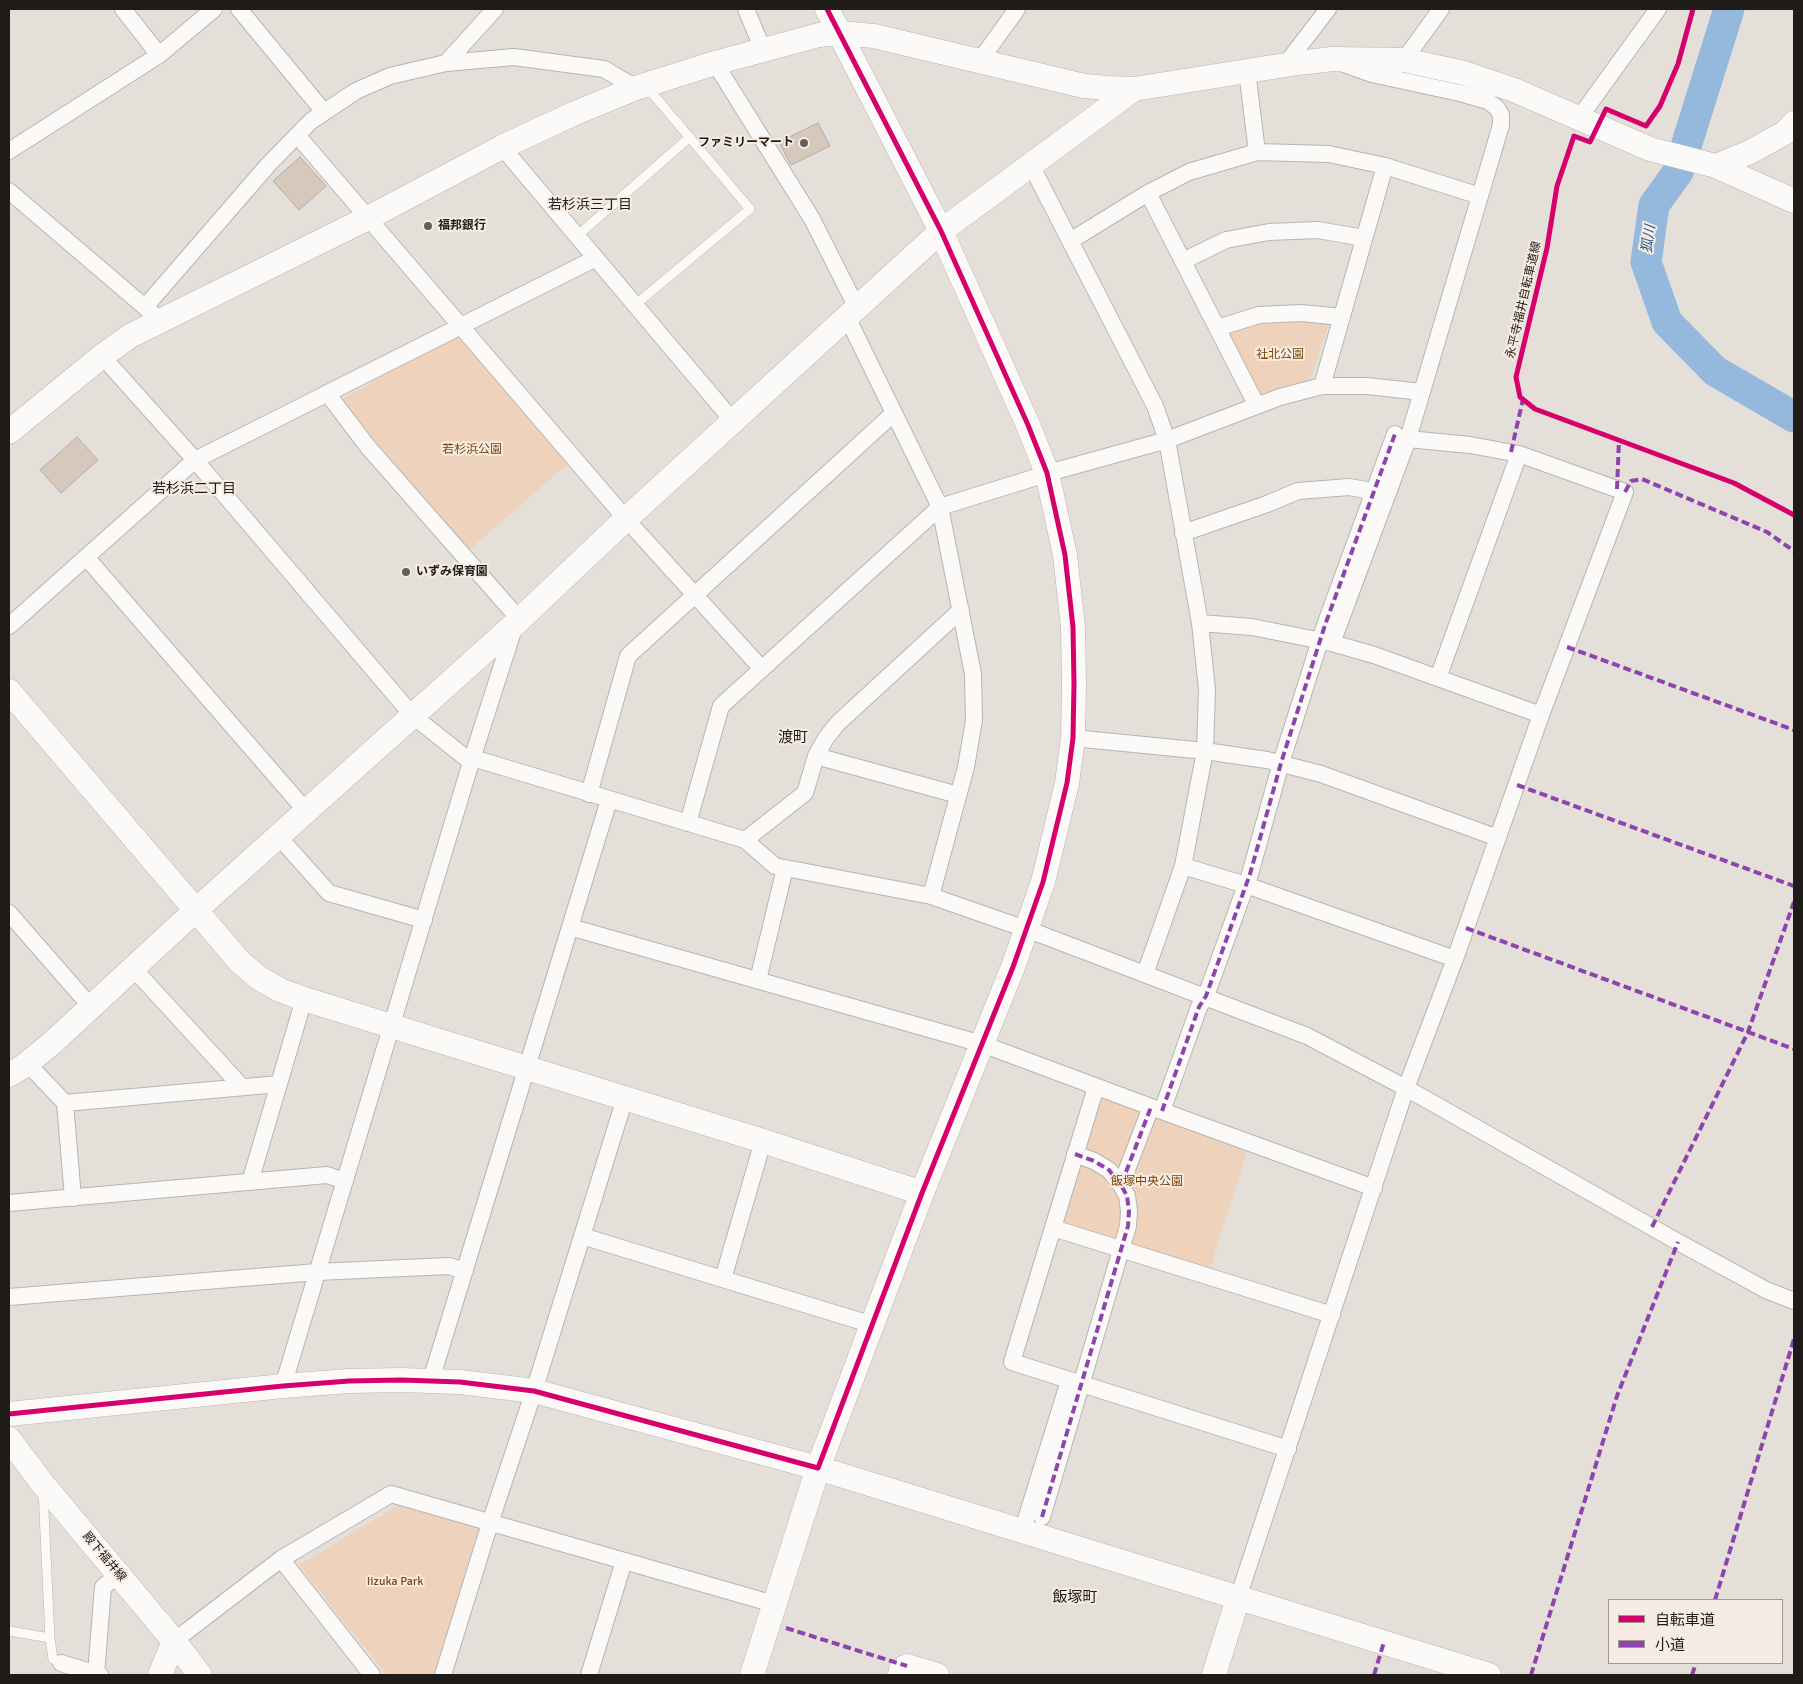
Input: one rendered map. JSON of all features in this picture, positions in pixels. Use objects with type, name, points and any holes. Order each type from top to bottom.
[{"type":"street","points":[[123,9],[159,55]]},
{"type":"street","points":[[9,151],[159,55],[214,9]]},
{"type":"street","points":[[239,9],[324,112]]},
{"type":"street","points":[[446,63],[495,9]]},
{"type":"street","points":[[746,9],[763,50]]},
{"type":"street","points":[[752,1675],[818,1468],[922,1193],[1044,882],[1067,783],[1073,738],[1072,627],[1065,555],[1047,473],[1028,425],[940,231],[827,9]]},
{"type":"street","points":[[979,62],[1017,9]]},
{"type":"street","points":[[1285,65],[1327,9]]},
{"type":"street","points":[[1404,60],[1441,9]]},
{"type":"street","points":[[1579,118],[1658,9]]},
{"type":"street","points":[[152,314],[368,218],[502,147],[640,86],[715,63],[819,35],[839,33],[874,36],[1084,86],[1134,89],[1333,59],[1404,60],[1464,73],[1514,90],[1650,148],[1716,166],[1794,201]]},
{"type":"street","points":[[12,426],[130,336],[152,314],[268,165],[311,121],[356,91],[390,76],[446,63],[514,57],[604,69],[640,86]]},
{"type":"street","points":[[1121,1185],[1156,1109],[1199,1007],[1206,996],[1246,885],[1281,763],[1402,436],[1422,392],[1501,125],[1501,115],[1497,108],[1488,101],[1372,74],[1333,59]]},
{"type":"street","points":[[715,63],[812,220],[894,413],[940,507],[973,674],[974,720],[966,767],[931,896]]},
{"type":"street","points":[[1248,71],[1256,152]]},
{"type":"street","points":[[279,1084],[65,1103],[18,1069],[91,1008],[196,910],[518,622],[626,519],[940,231],[1134,89]]},
{"type":"street","points":[[1716,166],[1750,152],[1786,132],[1794,123]]},
{"type":"street","points":[[297,135],[626,519],[762,668]]},
{"type":"street","points":[[502,147],[733,421]]},
{"type":"street","points":[[1070,241],[1148,193],[1189,172],[1256,152],[1329,154],[1385,166],[1480,196]]},
{"type":"street","points":[[1031,165],[1155,406],[1166,440],[1200,623],[1207,690],[1205,751],[1183,866],[1145,974]]},
{"type":"street","points":[[1322,386],[1385,166]]},
{"type":"street","points":[[9,191],[152,314]]},
{"type":"street","points":[[1148,193],[1257,406]]},
{"type":"street","points":[[1183,261],[1226,240],[1269,232],[1318,230],[1364,238]]},
{"type":"street","points":[[9,626],[195,460],[596,258]]},
{"type":"street","points":[[1217,328],[1259,315],[1300,313],[1342,317]]},
{"type":"street","points":[[102,356],[195,460],[413,716],[472,760],[745,840],[775,866],[931,896],[1206,996],[1307,1036],[1406,1088],[1766,1290],[1794,1301]]},
{"type":"street","points":[[688,823],[721,706],[940,507],[1047,473],[1166,440],[1280,397],[1322,386],[1367,386],[1422,392]]},
{"type":"street","points":[[328,393],[368,447],[518,622]]},
{"type":"street","points":[[589,794],[628,656],[894,413]]},
{"type":"street","points":[[1214,1675],[1406,1088],[1455,959],[1541,715],[1626,492],[1519,454],[1402,436]]},
{"type":"street","points":[[1438,678],[1519,454]]},
{"type":"street","points":[[1184,533],[1298,491],[1349,487],[1381,492]]},
{"type":"street","points":[[86,557],[306,811]]},
{"type":"street","points":[[745,840],[804,793],[816,756],[826,738],[838,723],[960,610]]},
{"type":"street","points":[[283,1386],[472,760],[518,622]]},
{"type":"street","points":[[1200,623],[1252,627],[1326,642],[1374,655],[1541,715]]},
{"type":"street","points":[[9,691],[240,962],[259,978],[280,990],[304,1000],[763,1141],[922,1193]]},
{"type":"street","points":[[1073,738],[1205,751],[1281,763],[1321,774],[1498,838]]},
{"type":"street","points":[[816,756],[958,795]]},
{"type":"street","points":[[432,1380],[609,800]]},
{"type":"street","points":[[278,836],[329,893],[424,920]]},
{"type":"street","points":[[1183,866],[1246,885],[1455,959]]},
{"type":"street","points":[[758,980],[785,868]]},
{"type":"street","points":[[9,913],[91,1008]]},
{"type":"street","points":[[570,926],[982,1044],[1374,1188]]},
{"type":"street","points":[[133,968],[242,1087]]},
{"type":"street","points":[[250,1182],[304,1000]]},
{"type":"street","points":[[1096,1087],[1012,1362],[1288,1449]]},
{"type":"street","points":[[443,1675],[625,1098]]},
{"type":"street","points":[[65,1103],[73,1198]]},
{"type":"street","points":[[722,1279],[763,1141]]},
{"type":"street","points":[[1022,1532],[1128,1226],[1127,1196],[1121,1185],[1109,1170],[1094,1161],[1076,1154]]},
{"type":"street","points":[[9,1203],[327,1175],[345,1180]]},
{"type":"street","points":[[1053,1228],[1332,1315]]},
{"type":"street","points":[[582,1236],[873,1325]]},
{"type":"street","points":[[9,1298],[317,1272],[449,1266],[465,1271]]},
{"type":"street","points":[[9,1414],[283,1386],[357,1381],[432,1380],[534,1391],[818,1468],[1489,1675]]},
{"type":"street","points":[[1042,1517],[1075,1383]]},
{"type":"street","name":"殿下福井線","points":[[9,1439],[42,1483],[119,1574],[200,1675]]},
{"type":"street","points":[[160,1675],[174,1641],[281,1558],[391,1494],[774,1604]]},
{"type":"street","points":[[281,1558],[372,1675]]},
{"type":"street","points":[[589,1675],[624,1561]]},
{"type":"street","points":[[60,1664],[98,1675],[103,1587],[119,1574]]},
{"type":"street","points":[[900,1675],[901,1670],[907,1666],[937,1675]]},
{"type":"lane","points":[[635,305],[750,209],[690,137],[640,86]]},
{"type":"lane","points":[[577,236],[690,137]]},
{"type":"lane","points":[[42,1483],[50,1638],[53,1659],[60,1664]]},
{"type":"lane","points":[[9,1631],[50,1638]]},
{"type":"green space","name":"社北公園","points":[[1299,319],[1329,324],[1309,382],[1261,396],[1228,332],[1259,324]]},
{"type":"green space","name":"若杉浜公園","points":[[459,333],[570,462],[469,550],[341,400]]},
{"type":"green space","name":"飯塚中央公園","points":[[1100,1097],[1248,1149],[1210,1269],[1061,1222]]},
{"type":"green space","name":"Iizuka Park","points":[[399,1505],[479,1527],[434,1675],[387,1675],[299,1565]]},
{"type":"building","points":[[818,123],[830,146],[791,165],[779,142]]},
{"type":"building","points":[[300,157],[326,186],[299,210],[273,181]]},
{"type":"building","points":[[77,437],[98,460],[61,493],[40,470]]},
{"type":"waterway","name":"狐川","points":[[1729,9],[1678,172],[1654,205],[1646,262],[1667,322],[1715,371],[1794,417]]},
{"type":"marked path","points":[[1511,452],[1523,399]]},
{"type":"marked path","points":[[1162,1111],[1199,1007],[1206,996],[1250,874],[1281,763],[1325,625],[1395,434]]},
{"type":"marked path","points":[[1617,489],[1619,440]]},
{"type":"marked path","points":[[1625,492],[1631,481],[1642,479],[1767,532],[1794,551]]},
{"type":"marked path","points":[[1567,647],[1794,730]]},
{"type":"marked path","points":[[1517,785],[1794,886]]},
{"type":"marked path","points":[[1652,1227],[1748,1032],[1794,902]]},
{"type":"marked path","points":[[1466,928],[1794,1049]]},
{"type":"marked path","points":[[1042,1517],[1128,1226],[1127,1196],[1121,1185],[1151,1107]]},
{"type":"marked path","points":[[1075,1154],[1094,1161],[1109,1170],[1121,1185]]},
{"type":"marked path","points":[[1531,1675],[1617,1396],[1678,1242]]},
{"type":"marked path","points":[[1715,1599],[1794,1339]]},
{"type":"marked path","points":[[786,1628],[907,1666]]},
{"type":"marked path","points":[[1374,1675],[1384,1642]]},
{"type":"marked path","points":[[1692,1675],[1696,1664]]},
{"type":"cycle path","points":[[9,1414],[349,1381],[460,1382],[534,1391],[818,1468],[922,1193],[1013,967],[1043,882],[1067,783],[1073,738],[1074,684],[1073,627],[1065,555],[1047,473],[1028,425],[941,231],[827,9]]},
{"type":"cycle path","name":"永平寺福井自転車道線","points":[[1693,9],[1678,64],[1660,106],[1646,126],[1606,109],[1590,142],[1574,136],[1557,186],[1547,248],[1516,377],[1520,397],[1535,409],[1734,483],[1794,515]]},
{"type":"place","name":"ファミリーマート","points":[[804,143]]},
{"type":"place","name":"福邦銀行","points":[[428,226]]},
{"type":"place","name":"いずみ保育園","points":[[406,572]]},
{"type":"district","name":"若杉浜三丁目","points":[[590,205]]},
{"type":"district","name":"若杉浜二丁目","points":[[194,489]]},
{"type":"district","name":"渡町","points":[[793,738]]},
{"type":"district","name":"飯塚町","points":[[1075,1598]]}]
